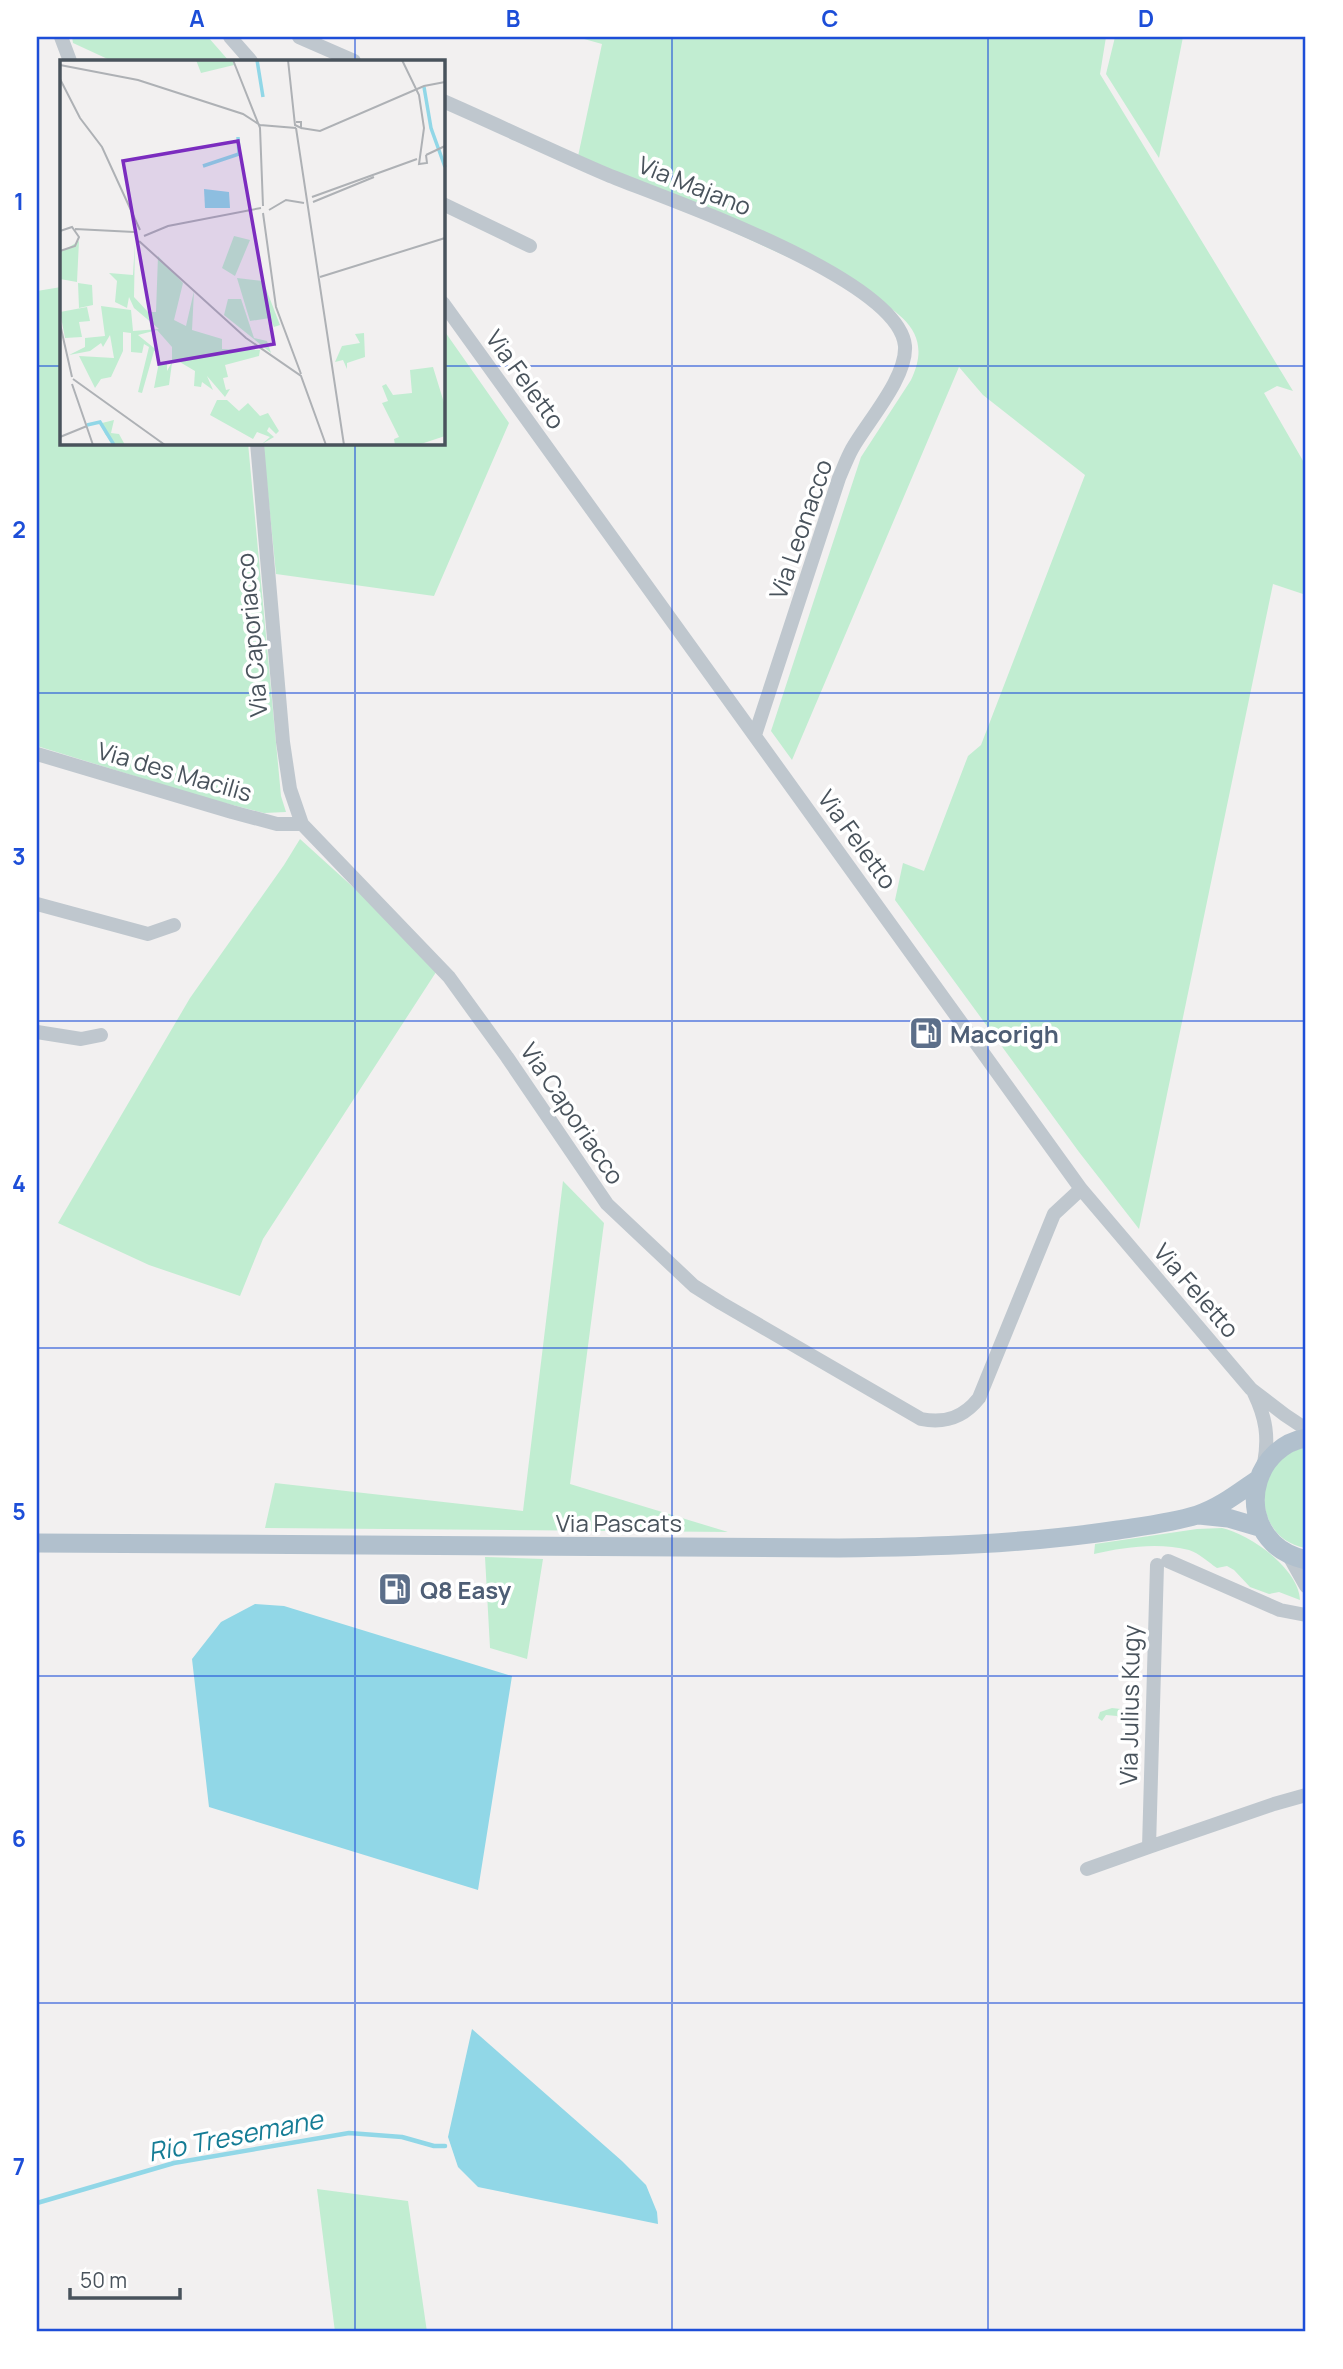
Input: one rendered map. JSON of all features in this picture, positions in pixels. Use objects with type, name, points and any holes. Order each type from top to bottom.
[{"type":"main road","name":"Via Pascats","points":[[37,1543],[825,1548],[963,1546],[1080,1536],[1198,1515],[1216,1507],[1261,1473],[1278,1450],[1306,1438]]},
{"type":"main road","points":[[1261,1473],[1254,1497],[1262,1528],[1273,1543],[1297,1557]]},
{"type":"main road","name":"Via Pascats","points":[[1198,1515],[1228,1518],[1262,1528]]},
{"type":"street","points":[[230,37],[250,60]]},
{"type":"street","points":[[299,37],[352,60]]},
{"type":"street","points":[[61,40],[64,60]]},
{"type":"street","points":[[61,40],[70,60]]},
{"type":"street","name":"Via Majano","points":[[444,101],[609,175],[737,226],[786,249],[867,298],[896,325],[905,346]]},
{"type":"street","points":[[444,204],[530,246]]},
{"type":"street","name":"Via Feletto","points":[[444,304],[1081,1189],[1251,1388],[1306,1429]]},
{"type":"street","name":"Via Leonacco","points":[[755,735],[839,478],[852,450],[901,368],[905,346]]},
{"type":"street","name":"Via Caporiacco","points":[[257,444],[283,742],[290,789],[302,824],[449,977],[508,1057],[607,1204],[694,1286],[921,1419],[943,1422],[972,1407],[979,1398],[1054,1214],[1081,1189]]},
{"type":"street","name":"Via des Macilis","points":[[37,754],[277,824],[302,824]]},
{"type":"street","points":[[37,904],[148,934],[174,925]]},
{"type":"street","points":[[37,1032],[81,1040],[101,1035]]},
{"type":"street","name":"Via Feletto","points":[[1251,1388],[1267,1426],[1268,1447],[1261,1473]]},
{"type":"street","points":[[1297,1557],[1306,1586]]},
{"type":"street","name":"Via Julius Kugy","points":[[1149,1847],[1162,1563],[1280,1610],[1306,1615]]},
{"type":"street","points":[[1087,1869],[1306,1795]]},
{"type":"green space","points":[[72,37],[208,37],[228,60],[110,60],[73,43]]},
{"type":"green space","points":[[577,37],[1106,37],[1100,74],[1293,391],[1277,386],[1264,393],[1306,466],[1306,595],[1273,584],[1139,1229],[1079,1152],[895,900],[903,863],[924,871],[968,756],[981,745],[1085,475],[983,395],[959,367],[792,760],[771,731],[861,457],[911,380],[917,364],[916,338],[903,318],[867,293],[577,161],[602,44]]},
{"type":"green space","points":[[1115,37],[1183,37],[1159,158],[1106,74]]},
{"type":"green space","points":[[60,287],[60,444],[248,444],[281,796],[286,812],[264,813],[209,799],[37,746],[37,291]]},
{"type":"green space","points":[[444,330],[509,423],[434,596],[276,574],[263,444],[444,444]]},
{"type":"green space","points":[[300,839],[440,966],[263,1239],[240,1296],[149,1265],[58,1223],[190,998]]},
{"type":"green space","points":[[563,1181],[604,1223],[570,1484],[728,1532],[265,1528],[275,1483],[523,1511]]},
{"type":"green space","points":[[1306,1447],[1306,1548],[1288,1542],[1275,1530],[1267,1515],[1264,1498],[1267,1481],[1275,1466],[1288,1454]]},
{"type":"green space","points":[[1222,1528],[1259,1545],[1282,1565],[1298,1588],[1300,1600],[1279,1592],[1269,1594],[1250,1587],[1234,1570],[1227,1566],[1217,1568],[1189,1550],[1141,1546],[1094,1554],[1095,1544],[1197,1529]]},
{"type":"green space","points":[[485,1557],[543,1559],[527,1659],[490,1648]]},
{"type":"green space","points":[[1112,1708],[1138,1711],[1138,1714],[1127,1716],[1126,1725],[1119,1723],[1117,1716],[1106,1715],[1102,1721],[1098,1718],[1100,1712]]},
{"type":"green space","points":[[317,2189],[408,2201],[427,2332],[335,2332]]},
{"type":"water","points":[[255,1604],[284,1606],[512,1676],[478,1890],[209,1807],[192,1659],[221,1622]]},
{"type":"water","points":[[472,2029],[646,2185],[657,2212],[658,2224],[478,2187],[458,2167],[448,2137]]},
{"type":"waterway","name":"Rio Tresemane","points":[[37,2203],[174,2163],[349,2133],[402,2137],[434,2146],[445,2146]]},
{"type":"place","name":"Macorigh","points":[[926,1033]]},
{"type":"place","name":"Q8 Easy","points":[[395,1589]]}]
